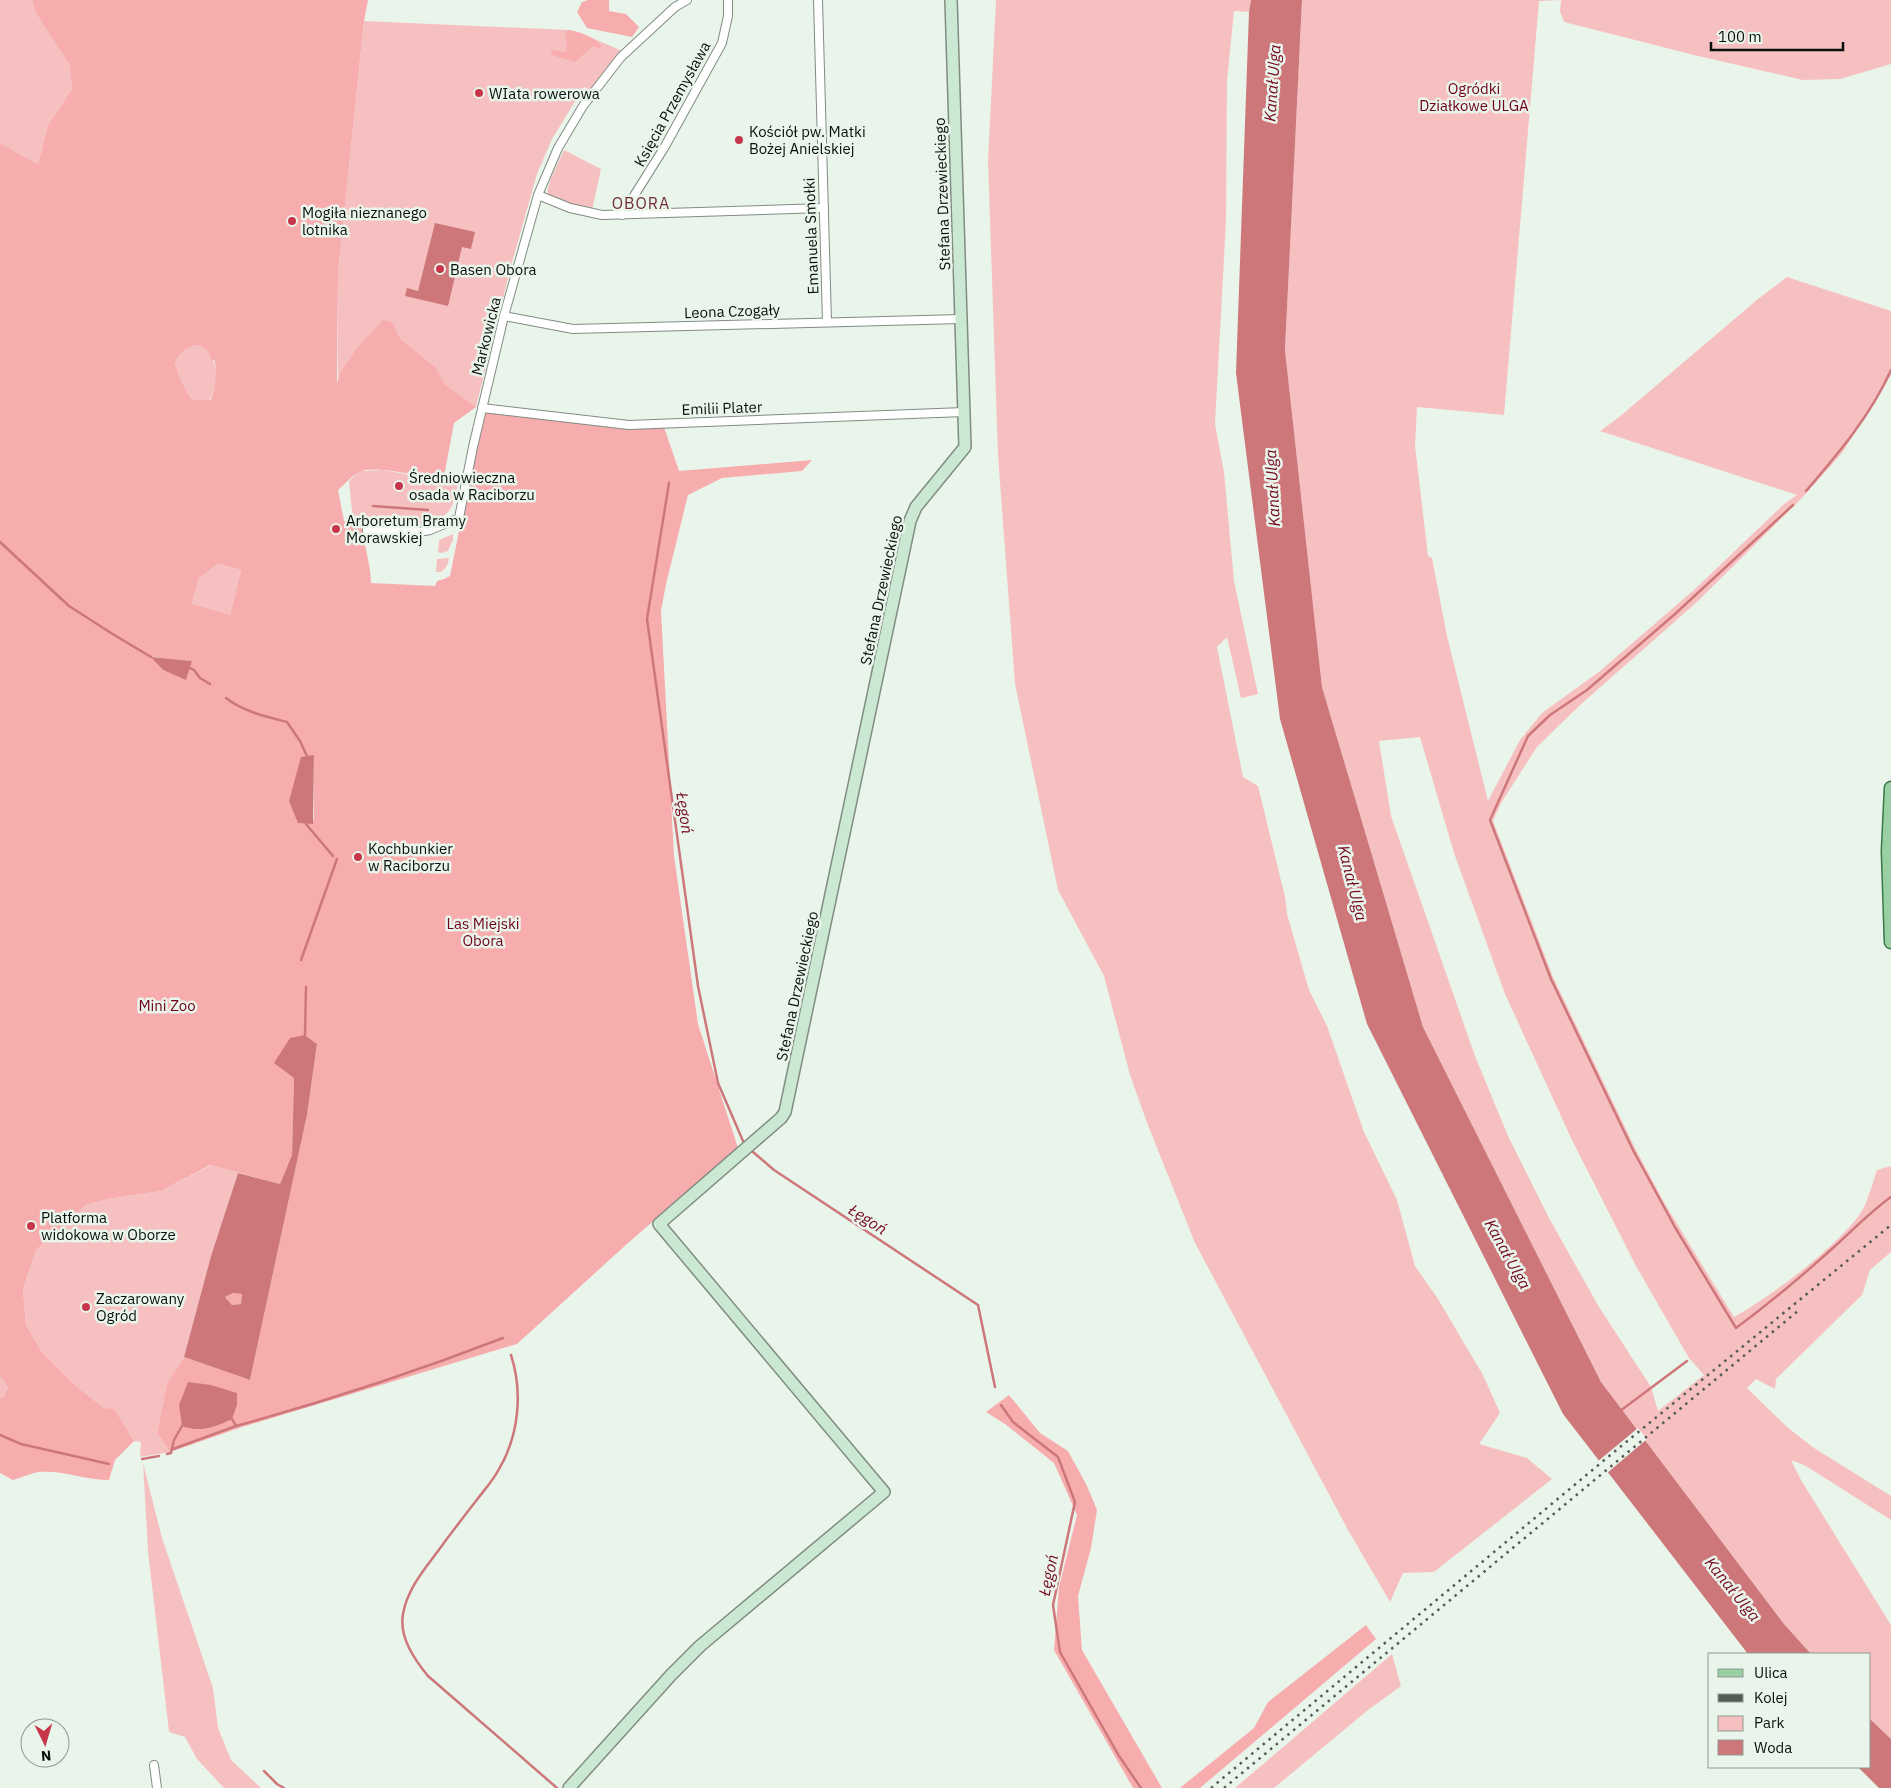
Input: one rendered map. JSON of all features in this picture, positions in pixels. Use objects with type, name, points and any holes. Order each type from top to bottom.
[{"type":"main road","points":[[1891,788],[1888,851],[1891,942]]},
{"type":"street","name":"Markowicka","points":[[367,530],[418,532],[430,530],[459,518],[504,316],[538,195],[558,148],[583,106],[621,57],[673,4],[687,0]]},
{"type":"street","name":"Księcia Przemysława","points":[[622,215],[664,148],[722,43],[728,16],[728,0]]},
{"type":"street","name":"Emanuela Smołki","points":[[818,0],[827,322]]},
{"type":"street","name":"Stefana Drzewieckiego","points":[[569,1788],[671,1675],[700,1646],[884,1492],[659,1224],[781,1118],[788,1105],[910,521],[916,506],[966,447],[951,0]]},
{"type":"street","points":[[538,195],[570,208],[602,215],[824,208]]},
{"type":"street","name":"Leona Czogały","points":[[504,316],[573,329],[961,319]]},
{"type":"street","name":"Emilii Plater","points":[[482,408],[629,425],[964,412]]},
{"type":"street","points":[[154,1765],[157,1788]]},
{"type":"green space","points":[[0,0],[32,0],[36,13],[71,65],[72,89],[48,125],[38,164],[0,143]]},
{"type":"green space","name":"Las Miejski Obora","points":[[32,0],[368,0],[364,21],[338,273],[337,383],[341,372],[357,348],[383,320],[392,322],[400,339],[436,368],[444,384],[476,407],[454,423],[443,482],[400,472],[376,469],[359,472],[338,490],[344,521],[362,523],[371,583],[435,586],[437,581],[450,576],[483,411],[629,428],[664,427],[679,471],[812,460],[802,471],[722,478],[688,495],[661,611],[674,856],[698,1024],[738,1148],[628,1243],[517,1344],[239,1428],[170,1452],[157,1433],[167,1384],[184,1357],[250,1380],[307,1115],[317,1044],[305,1035],[294,1078],[292,1155],[280,1184],[210,1165],[161,1191],[108,1199],[86,1205],[36,1250],[23,1289],[26,1325],[42,1352],[76,1386],[104,1408],[114,1409],[134,1441],[115,1460],[109,1480],[48,1472],[36,1473],[13,1480],[0,1473],[0,1397],[3,1398],[8,1387],[0,1376],[0,143],[38,164],[48,125],[72,89],[70,65],[36,13]],"holes":[[[197,345],[204,348],[208,351],[211,359],[215,361],[215,381],[211,400],[191,399],[180,378],[175,363],[181,353]],[[218,564],[241,570],[230,615],[192,604],[199,578]],[[152,657],[192,661],[186,679],[163,670]],[[314,756],[314,820],[289,801]]]},
{"type":"green space","points":[[588,0],[609,0],[609,11],[626,14],[639,27],[632,37],[587,28],[577,12],[582,2]]},
{"type":"green space","points":[[996,0],[1251,0],[1249,12],[1234,11],[1227,81],[1226,221],[1215,424],[1224,472],[1234,581],[1258,694],[1241,698],[1227,637],[1217,647],[1243,777],[1258,786],[1285,897],[1287,914],[1309,990],[1327,1026],[1364,1132],[1397,1200],[1415,1266],[1438,1299],[1483,1375],[1500,1413],[1479,1444],[1527,1458],[1552,1479],[1434,1572],[1403,1573],[1390,1602],[1348,1530],[1195,1243],[1130,1075],[1104,976],[1058,890],[1015,684],[998,455],[988,161]]},
{"type":"green space","name":"Ogródki Działkowe ULGA","points":[[1302,0],[1561,0],[1539,1],[1504,415],[1417,407],[1415,446],[1428,556],[1432,558],[1447,636],[1488,801],[1520,740],[1542,713],[1600,671],[1695,589],[1784,504],[1797,495],[1600,431],[1787,277],[1891,311],[1891,375],[1842,453],[1802,498],[1697,602],[1579,706],[1537,747],[1501,803],[1493,821],[1553,977],[1635,1148],[1665,1204],[1734,1317],[1786,1283],[1841,1236],[1864,1207],[1877,1170],[1891,1166],[1891,1252],[1870,1270],[1862,1295],[1776,1379],[1775,1389],[1756,1379],[1747,1388],[1787,1427],[1814,1448],[1891,1496],[1891,1520],[1806,1466],[1791,1460],[1801,1480],[1891,1625],[1891,1739],[1871,1720],[1871,1653],[1810,1653],[1784,1624],[1601,1382],[1423,1027],[1322,687],[1285,350]],"holes":[[[1420,737],[1454,853],[1505,994],[1572,1140],[1636,1266],[1689,1358],[1704,1375],[1658,1411],[1651,1387],[1599,1307],[1549,1218],[1508,1136],[1475,1056],[1391,816],[1379,741]]]},
{"type":"green space","points":[[1561,0],[1891,0],[1891,64],[1840,79],[1803,80],[1564,22],[1560,11]]},
{"type":"green space","points":[[364,21],[569,30],[581,33],[622,51],[589,90],[584,87],[552,139],[537,174],[511,266],[476,407],[338,386],[338,273]]},
{"type":"green space","points":[[567,30],[586,35],[602,47],[593,46],[575,62],[551,55],[552,50],[566,52],[567,40],[565,38]]},
{"type":"green space","points":[[564,150],[601,169],[592,210],[567,205],[550,196],[547,192],[551,178]]},
{"type":"green space","points":[[197,345],[204,346],[213,359],[215,366],[215,385],[210,400],[191,399],[180,378],[175,363],[184,351]]},
{"type":"green space","points":[[382,470],[439,481],[458,482],[452,507],[437,520],[419,525],[417,521],[411,522],[411,525],[353,522],[349,481],[359,471]]},
{"type":"green space","points":[[453,534],[453,540],[448,551],[438,552],[439,540]]},
{"type":"green space","points":[[449,558],[444,569],[441,572],[436,572],[437,559]]},
{"type":"green space","points":[[218,564],[241,570],[230,615],[192,605],[199,578]]},
{"type":"green space","name":"Zaczarowany Ogród","points":[[211,1165],[238,1173],[211,1256],[184,1357],[167,1385],[157,1433],[170,1452],[140,1457],[141,1442],[134,1441],[114,1410],[104,1408],[76,1386],[42,1352],[26,1325],[23,1289],[36,1250],[86,1205],[108,1199],[161,1191]]},
{"type":"green space","points":[[233,1293],[242,1294],[241,1304],[232,1305],[225,1297]]},
{"type":"green space","points":[[0,1376],[8,1387],[3,1398],[0,1397]]},
{"type":"green space","points":[[1009,1395],[1040,1433],[1068,1451],[1087,1486],[1097,1510],[1091,1548],[1078,1596],[1082,1650],[1162,1788],[1133,1788],[1054,1650],[1059,1587],[1077,1515],[1054,1463],[1005,1424],[986,1412]]},
{"type":"green space","points":[[143,1463],[162,1538],[213,1688],[218,1728],[231,1760],[261,1788],[224,1788],[197,1759],[185,1737],[169,1732],[148,1551]]},
{"type":"green space","points":[[1366,1625],[1376,1639],[1200,1788],[1180,1788],[1254,1728],[1268,1702]]},
{"type":"green space","points":[[1392,1654],[1401,1686],[1368,1710],[1274,1788],[1235,1788]]},
{"type":"water","name":"Kanał Ulga","points":[[1251,0],[1302,0],[1285,350],[1322,687],[1423,1027],[1601,1382],[1784,1624],[1810,1653],[1747,1653],[1563,1414],[1367,1024],[1280,719],[1236,373],[1249,12]]},
{"type":"water","name":"Basen Obora","points":[[435,223],[475,232],[471,249],[462,247],[448,306],[405,296],[407,288],[418,291]]},
{"type":"water","points":[[151,657],[192,661],[186,680],[163,670]]},
{"type":"water","points":[[314,755],[313,824],[298,823],[289,801],[301,757]]},
{"type":"water","points":[[305,1035],[317,1044],[307,1115],[250,1380],[184,1357],[211,1256],[238,1173],[280,1184],[292,1155],[294,1078],[274,1063],[290,1038]],"holes":[[[233,1293],[242,1294],[241,1304],[232,1305],[225,1297]]]},
{"type":"water","points":[[188,1382],[211,1385],[237,1393],[237,1405],[232,1419],[202,1429],[182,1426],[179,1405]]},
{"type":"water","points":[[1871,1720],[1891,1739],[1891,1788],[1879,1788],[1859,1768],[1871,1768]]},
{"type":"pier","points":[[1638,1428],[1647,1439],[1606,1474],[1597,1462]]},
{"type":"waterway","points":[[1806,491],[1864,418],[1891,370]]},
{"type":"waterway","name":"Łęgoń","points":[[669,483],[647,619],[698,986],[718,1083],[743,1141]]},
{"type":"waterway","points":[[1793,505],[1675,614],[1587,690],[1550,715],[1528,736],[1490,820],[1551,979],[1633,1150],[1676,1229],[1736,1328],[1798,1279],[1891,1197]]},
{"type":"waterway","points":[[373,506],[428,510]]},
{"type":"waterway","points":[[0,542],[69,606],[151,657]]},
{"type":"waterway","points":[[190,668],[200,678],[210,684]]},
{"type":"waterway","points":[[226,698],[247,710],[287,722],[300,741],[307,756]]},
{"type":"waterway","points":[[306,824],[333,856]]},
{"type":"waterway","points":[[301,960],[337,859]]},
{"type":"waterway","points":[[305,1035],[306,987]]},
{"type":"waterway","name":"Łęgoń","points":[[753,1152],[774,1170],[978,1305],[995,1387]]},
{"type":"waterway","points":[[232,1419],[236,1426],[304,1406],[437,1363],[503,1338]]},
{"type":"waterway","points":[[511,1355],[515,1369],[518,1398],[515,1428],[506,1456],[492,1480],[416,1581],[405,1605],[402,1623],[405,1639],[428,1676],[557,1788]]},
{"type":"waterway","points":[[1620,1411],[1687,1361]]},
{"type":"waterway","name":"Łęgoń","points":[[1001,1405],[1013,1422],[1058,1457],[1075,1502],[1053,1605],[1060,1652],[1119,1756],[1141,1788]]},
{"type":"waterway","points":[[167,1454],[171,1453],[174,1440],[182,1426]]},
{"type":"waterway","points":[[173,1449],[236,1426]]},
{"type":"waterway","points":[[0,1435],[21,1444],[109,1464]]},
{"type":"waterway","points":[[142,1459],[159,1456]]},
{"type":"waterway","points":[[264,1771],[284,1788]]},
{"type":"railway","points":[[1211,1788],[1620,1447],[1891,1225]]},
{"type":"railway","points":[[1224,1788],[1799,1310]]},
{"type":"place","name":"WIata rowerowa","points":[[479,93]]},
{"type":"place","name":"Kościół pw. Matki Bożej Anielskiej","points":[[739,140]]},
{"type":"place","name":"Mogiła nieznanego lotnika","points":[[292,221]]},
{"type":"place","name":"Basen Obora","points":[[440,269]]},
{"type":"place","name":"Średniowieczna osada w Raciborzu","points":[[399,486]]},
{"type":"place","name":"Arboretum Bramy Morawskiej","points":[[336,529]]},
{"type":"place","name":"Kochbunkier w Raciborzu","points":[[358,857]]},
{"type":"place","name":"Platforma widokowa w Oborze","points":[[31,1226]]},
{"type":"place","name":"Zaczarowany Ogród","points":[[86,1307]]},
{"type":"district","name":"OBORA","points":[[641,203]]},
{"type":"park label","name":"Mini Zoo","points":[[167,1005]]}]
